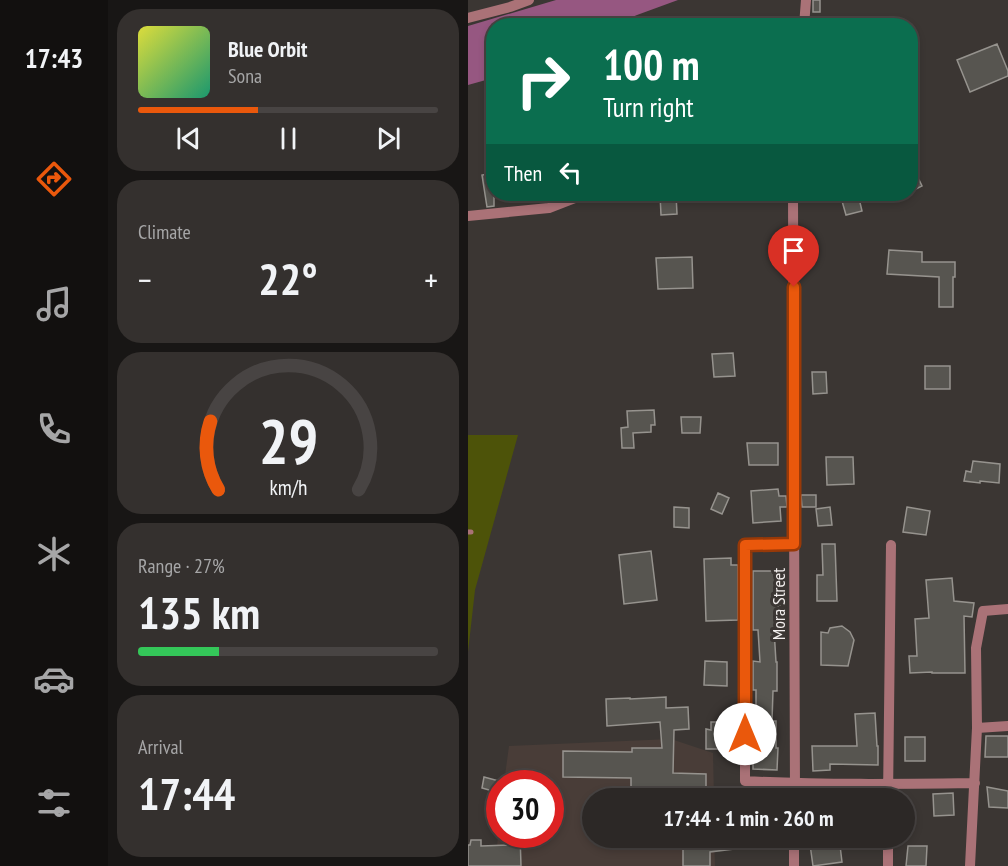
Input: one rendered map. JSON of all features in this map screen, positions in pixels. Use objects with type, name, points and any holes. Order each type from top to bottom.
[{"type":"street","points":[[468,18],[529,0]]},
{"type":"street","points":[[805,18],[806,0]]},
{"type":"street","points":[[468,216],[549,208],[567,201]]},
{"type":"street","name":"Mora Street","points":[[793,201],[795,788]]},
{"type":"street","points":[[794,544],[745,545],[746,781],[975,783]]},
{"type":"street","points":[[889,788],[891,545]]},
{"type":"street","points":[[970,866],[975,783],[976,648],[983,611],[1008,609]]},
{"type":"street","points":[[976,728],[1008,726]]},
{"type":"street","points":[[794,848],[794,866]]},
{"type":"street","points":[[888,848],[888,866]]},
{"type":"shaded area","points":[[556,0],[678,0],[630,18],[495,18]]},
{"type":"shaded area","points":[[486,21],[486,80],[468,85],[468,26]]},
{"type":"shaded area","points":[[671,739],[713,753],[714,788],[582,788],[582,848],[714,848],[715,866],[495,866],[497,848],[564,848],[564,770],[506,770],[509,746]]},
{"type":"green space","points":[[468,435],[518,435],[475,590],[468,652]]},
{"type":"building","points":[[813,0],[820,0],[820,12],[813,12]]},
{"type":"building","points":[[997,44],[1008,76],[970,92],[957,60]]},
{"type":"building","points":[[486,174],[486,201],[482,175]]},
{"type":"building","points":[[486,201],[494,201],[494,206],[487,207]]},
{"type":"building","points":[[660,201],[676,201],[677,214],[661,215]]},
{"type":"building","points":[[842,201],[860,201],[862,211],[846,215]]},
{"type":"building","points":[[889,250],[922,252],[922,262],[955,262],[953,307],[939,307],[939,277],[887,274]]},
{"type":"building","points":[[692,257],[693,288],[658,289],[656,258]]},
{"type":"building","points":[[733,353],[735,376],[714,377],[712,354]]},
{"type":"building","points":[[925,366],[950,366],[950,389],[925,389]]},
{"type":"building","points":[[812,372],[826,372],[827,393],[813,394]]},
{"type":"building","points":[[654,410],[655,425],[651,425],[651,432],[633,433],[634,448],[622,448],[621,428],[628,427],[627,411]]},
{"type":"building","points":[[681,417],[701,417],[700,433],[682,433]]},
{"type":"building","points":[[747,443],[778,443],[778,465],[749,465]]},
{"type":"building","points":[[826,457],[853,457],[854,484],[827,485]]},
{"type":"building","points":[[973,461],[1000,464],[999,483],[964,481],[966,471],[971,472]]},
{"type":"building","points":[[778,489],[779,496],[786,496],[787,507],[780,507],[781,521],[753,523],[751,491]]},
{"type":"building","points":[[718,493],[729,498],[722,514],[711,509]]},
{"type":"building","points":[[801,495],[816,495],[816,507],[802,507]]},
{"type":"building","points":[[674,507],[689,508],[689,528],[674,527]]},
{"type":"building","points":[[830,507],[832,525],[818,526],[816,509]]},
{"type":"building","points":[[907,507],[930,511],[926,535],[903,532]]},
{"type":"building","points":[[822,544],[835,544],[837,601],[817,601],[817,575],[823,575]]},
{"type":"building","points":[[651,551],[657,600],[624,604],[619,555]]},
{"type":"building","points":[[731,558],[731,565],[738,565],[738,620],[706,621],[704,559]]},
{"type":"building","points":[[753,571],[782,571],[782,605],[778,605],[779,629],[774,629],[777,691],[773,691],[772,721],[776,721],[777,770],[753,769],[753,748],[759,748],[759,718],[756,718],[756,690],[753,690],[753,661],[760,662],[758,630],[753,630]]},
{"type":"building","points":[[952,578],[954,601],[974,603],[972,617],[964,616],[965,673],[910,673],[909,656],[917,656],[915,619],[929,618],[926,580]]},
{"type":"building","points":[[842,626],[850,632],[854,640],[848,666],[821,665],[821,632],[828,633],[830,628]]},
{"type":"building","points":[[705,661],[727,662],[727,686],[704,685]]},
{"type":"building","points":[[666,697],[666,708],[688,707],[689,729],[674,730],[673,773],[706,774],[706,788],[631,788],[631,778],[564,777],[563,751],[632,752],[632,748],[662,748],[660,722],[607,726],[606,699]]},
{"type":"building","points":[[875,713],[878,765],[830,764],[830,770],[813,771],[812,746],[857,746],[855,714]]},
{"type":"building","points":[[711,722],[733,722],[734,749],[706,749],[706,729],[711,730]]},
{"type":"building","points":[[986,736],[1008,736],[1008,757],[985,757]]},
{"type":"building","points":[[905,737],[925,737],[925,761],[905,761]]},
{"type":"building","points":[[484,777],[486,778],[486,789],[482,788]]},
{"type":"building","points":[[987,787],[1008,791],[1008,808],[989,807]]},
{"type":"building","points":[[953,793],[954,815],[934,816],[933,794]]},
{"type":"building","points":[[471,840],[481,840],[481,846],[520,848],[521,866],[468,866],[468,845]]},
{"type":"building","points":[[927,846],[926,866],[906,866],[908,848]]},
{"type":"building","points":[[683,848],[742,848],[710,852],[710,866],[683,866]]},
{"type":"building","points":[[811,848],[840,848],[842,862],[813,866]]},
{"type":"route","points":[[745,734],[745,545],[794,544],[794,287]]}]
